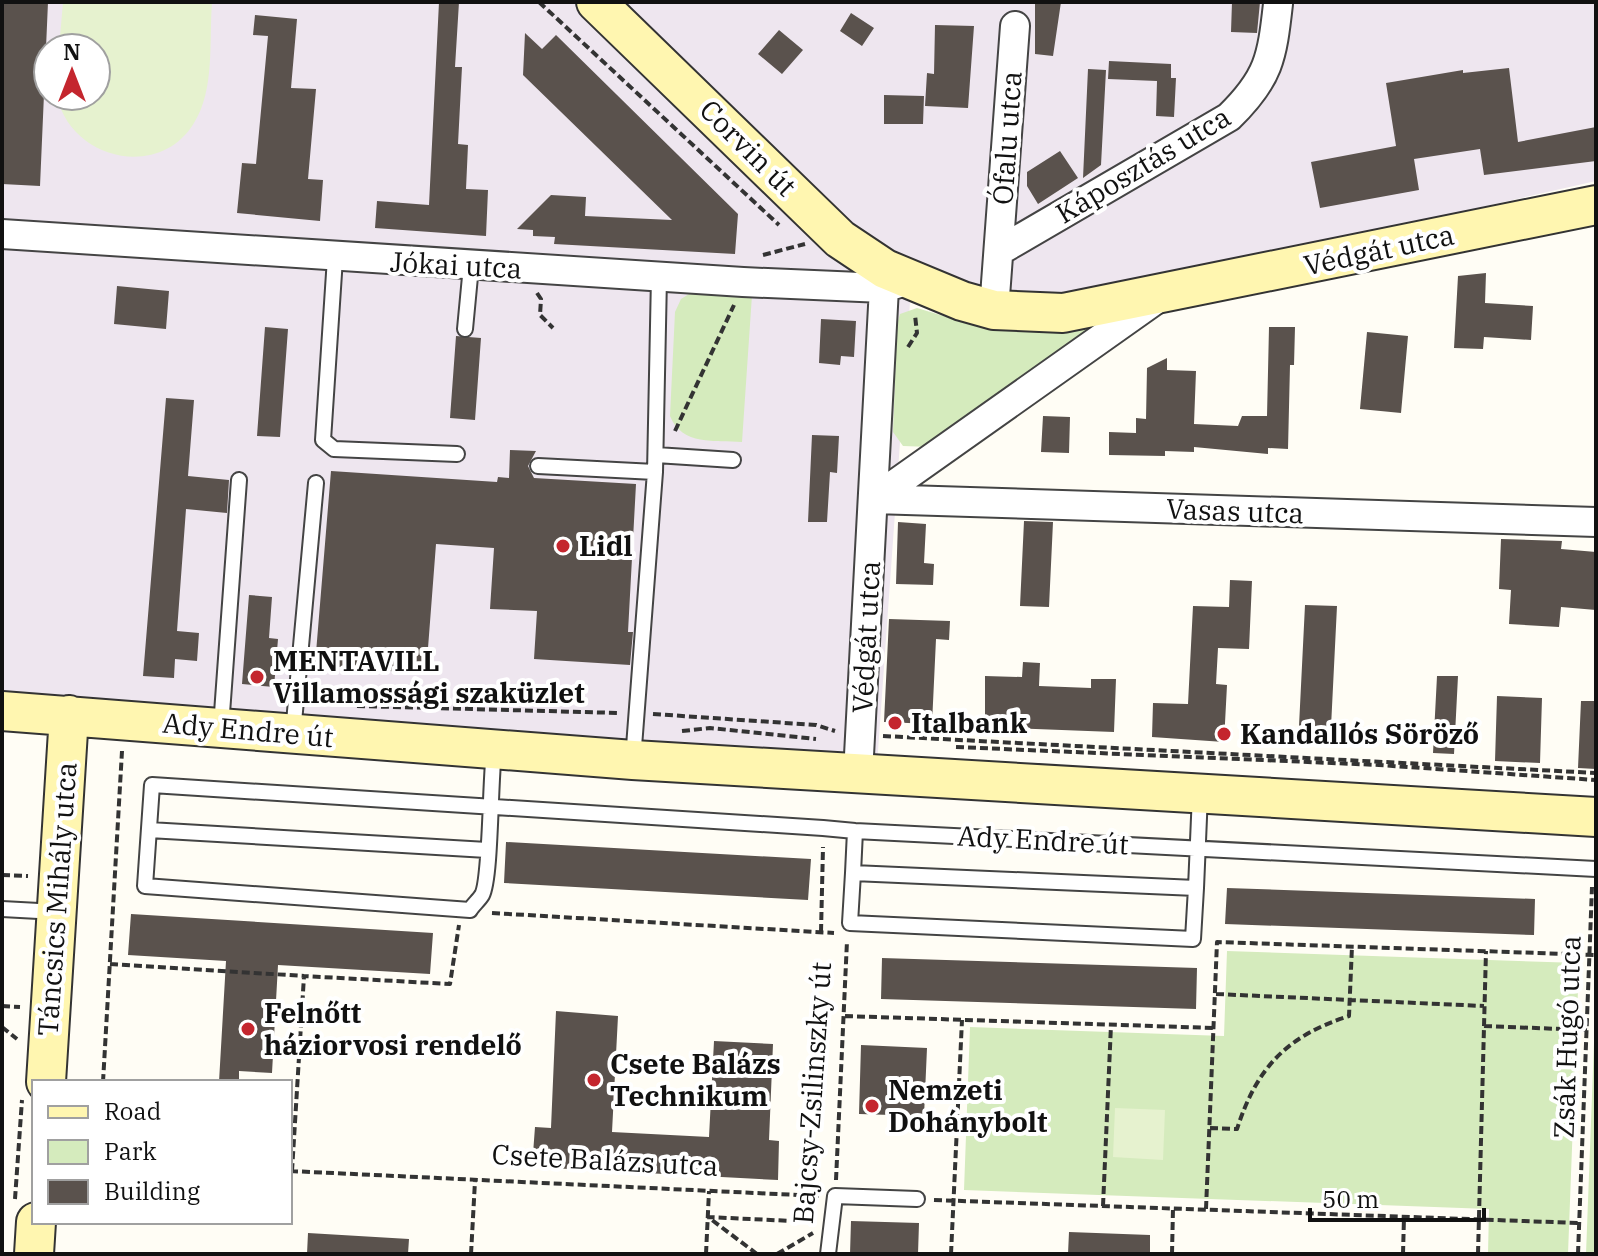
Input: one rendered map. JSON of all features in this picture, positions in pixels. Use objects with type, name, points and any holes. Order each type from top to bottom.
[{"type":"street","name":"Corvin út","points":[[596,2],[840,239],[892,279]]},
{"type":"street","name":"Káposztás utca","points":[[999,251],[1229,117],[1251,96],[1272,59],[1278,4]]},
{"type":"street","name":"Ófalu utca","points":[[999,251],[1015,26]]},
{"type":"street","name":"Védgát utca","points":[[858,774],[874,499],[892,279],[994,310],[1063,313],[1596,205]]},
{"type":"street","name":"Jókai utca","points":[[2,234],[335,258],[743,282],[892,279]]},
{"type":"street","points":[[994,310],[999,251]]},
{"type":"street","name":"Védgát utca","points":[[874,499],[1162,295]]},
{"type":"street","name":"Vasas utca","points":[[874,499],[1596,522]]},
{"type":"street","name":"Ady Endre út","points":[[2,711],[633,760],[1596,817]]},
{"type":"street","name":"Táncsics Mihály utca","points":[[35,1080],[57,912],[69,715]]},
{"type":"street","points":[[25,1215],[34,1254]]},
{"type":"lane","points":[[335,258],[323,440],[334,449],[457,454]]},
{"type":"lane","points":[[465,329],[471,266]]},
{"type":"lane","points":[[633,760],[656,455],[659,277]]},
{"type":"lane","points":[[656,455],[733,460]]},
{"type":"lane","points":[[538,466],[655,472]]},
{"type":"lane","points":[[221,728],[239,480]]},
{"type":"lane","points":[[293,734],[316,483]]},
{"type":"lane","points":[[470,910],[483,893],[494,750]]},
{"type":"lane","name":"Ady Endre út","points":[[470,910],[145,886],[152,785],[855,831],[1594,869]]},
{"type":"lane","points":[[855,831],[850,923],[1193,939],[1200,794]]},
{"type":"lane","points":[[149,830],[487,850]]},
{"type":"lane","points":[[853,873],[1196,888]]},
{"type":"lane","points":[[2,909],[57,912]]},
{"type":"lane","points":[[835,1196],[917,1199]]},
{"type":"lane","name":"Bajcsy-Zsilinszky út","points":[[828,1254],[835,1196]]},
{"type":"path","points":[[539,2],[764,214],[785,229]]},
{"type":"path","points":[[795,237],[806,244]]},
{"type":"path","points":[[530,269],[530,284],[541,299],[540,315],[553,328]]},
{"type":"path","points":[[892,279],[916,315],[917,333],[904,356]]},
{"type":"path","points":[[656,455],[677,430],[743,282]]},
{"type":"path","points":[[342,705],[635,713],[816,725],[860,735],[1596,773]]},
{"type":"path","points":[[814,738],[816,725]]},
{"type":"path","points":[[103,1080],[123,741]]},
{"type":"path","points":[[948,747],[975,745],[1379,765],[1596,780]]},
{"type":"path","points":[[109,964],[450,984],[458,927],[470,910],[821,932],[823,828]]},
{"type":"path","name":"Zsák Hugó utca","points":[[1578,1254],[1593,955],[1594,869]]},
{"type":"path","points":[[2,875],[36,877]]},
{"type":"path","points":[[1591,926],[1596,922]]},
{"type":"path","name":"Bajcsy-Zsilinszky út","points":[[835,1196],[847,935]]},
{"type":"path","points":[[1206,1209],[1217,942],[1593,955]]},
{"type":"path","points":[[1210,1128],[1237,1129],[1258,1078],[1274,1059],[1292,1042],[1349,1016],[1352,946]]},
{"type":"path","points":[[1478,1254],[1486,951]]},
{"type":"path","points":[[292,1156],[304,976]]},
{"type":"path","points":[[1216,994],[1484,1006]]},
{"type":"path","points":[[2,1006],[28,1008]]},
{"type":"path","points":[[845,1016],[1214,1028]]},
{"type":"path","points":[[951,1254],[962,1020]]},
{"type":"path","points":[[1103,1206],[1111,1025]]},
{"type":"path","points":[[1484,1026],[1587,1030]]},
{"type":"path","points":[[2,1027],[26,1046]]},
{"type":"path","points":[[25,1215],[32,1118]]},
{"type":"path","name":"Csete Balázs utca","points":[[292,1171],[835,1196]]},
{"type":"path","points":[[471,1254],[475,1180]]},
{"type":"path","points":[[706,1254],[709,1191]]},
{"type":"path","points":[[953,1200],[1579,1223]]},
{"type":"path","points":[[1172,1254],[1173,1208]]},
{"type":"path","points":[[708,1217],[830,1223]]},
{"type":"path","points":[[708,1217],[757,1254]]},
{"type":"path","points":[[1403,1254],[1404,1217]]},
{"type":"path","points":[[777,1254],[830,1223]]},
{"type":"shaded area","points":[[2,2],[1596,2],[1596,181],[997,317],[912,274],[875,793],[2,722]]},
{"type":"green space","points":[[63,2],[212,2],[208,80],[201,110],[194,123],[179,141],[160,152],[139,157],[117,155],[97,148],[79,135],[63,112],[112,112],[112,32],[60,32]]},
{"type":"green space","points":[[694,291],[752,295],[742,442],[691,437],[675,426],[670,416],[675,312],[681,299]]},
{"type":"green space","points":[[917,308],[957,320],[981,323],[1094,326],[1095,330],[931,447],[903,446],[893,432],[897,324],[900,314]]},
{"type":"green space","points":[[1227,951],[1579,963],[1568,1254],[1488,1254],[1489,1209],[964,1190],[970,1027],[1224,1036]]},
{"type":"green space","points":[[1596,990],[1596,1254],[1586,1254]]},
{"type":"green space","points":[[1115,1108],[1165,1110],[1163,1160],[1113,1157]]},
{"type":"building","points":[[2,2],[48,2],[47,32],[32,32],[32,112],[43,112],[40,186],[2,184]]},
{"type":"building","points":[[439,2],[459,2],[455,67],[462,67],[458,144],[468,145],[466,189],[488,190],[486,236],[375,228],[377,201],[429,205]]},
{"type":"building","points":[[1035,2],[1061,2],[1053,56],[1035,54]]},
{"type":"building","points":[[1232,2],[1260,2],[1257,33],[1231,32]]},
{"type":"building","points":[[851,13],[874,28],[862,46],[840,31]]},
{"type":"building","points":[[255,15],[297,19],[291,88],[316,89],[308,179],[323,180],[320,221],[237,213],[242,163],[256,164],[268,36],[253,35]]},
{"type":"building","points":[[935,25],[974,26],[968,108],[925,106],[927,73],[934,74]]},
{"type":"building","points":[[779,30],[803,50],[782,74],[758,54]]},
{"type":"building","points":[[525,33],[542,49],[556,35],[738,214],[735,254],[554,244],[555,237],[533,236],[533,230],[517,229],[551,195],[586,197],[585,216],[672,220],[523,75]]},
{"type":"building","points":[[1109,61],[1171,64],[1171,78],[1176,78],[1174,117],[1156,116],[1157,81],[1108,79]]},
{"type":"building","points":[[1509,68],[1518,142],[1596,127],[1596,161],[1484,175],[1480,149],[1414,159],[1419,190],[1320,208],[1311,162],[1396,146],[1386,83],[1463,70],[1463,73]]},
{"type":"building","points":[[1088,69],[1106,70],[1101,165],[1083,178]]},
{"type":"building","points":[[884,95],[924,96],[923,124],[884,124]]},
{"type":"building","points":[[1060,151],[1078,178],[1038,204],[1027,186],[1027,172]]},
{"type":"building","points":[[1486,273],[1485,303],[1533,306],[1531,340],[1484,337],[1483,349],[1454,348],[1458,276]]},
{"type":"building","points":[[117,286],[169,291],[166,329],[114,324]]},
{"type":"building","points":[[821,319],[856,321],[854,357],[841,356],[840,365],[819,363]]},
{"type":"building","points":[[265,327],[288,329],[280,437],[257,436]]},
{"type":"building","points":[[1269,327],[1295,327],[1294,365],[1290,365],[1288,449],[1268,448],[1268,454],[1194,447],[1194,452],[1165,451],[1165,456],[1109,455],[1109,432],[1136,433],[1136,418],[1146,419],[1147,368],[1167,358],[1167,370],[1196,371],[1194,424],[1238,426],[1242,416],[1267,416]]},
{"type":"building","points":[[1367,332],[1408,336],[1401,413],[1360,409]]},
{"type":"building","points":[[456,336],[481,338],[475,420],[450,418]]},
{"type":"building","points":[[166,398],[194,400],[188,476],[229,480],[227,513],[186,509],[177,631],[199,633],[197,661],[175,659],[174,678],[143,676]]},
{"type":"building","points":[[1043,416],[1070,417],[1069,453],[1041,452]]},
{"type":"building","points":[[812,435],[839,436],[837,473],[830,472],[827,522],[808,522]]},
{"type":"building","points":[[510,450],[536,451],[528,466],[534,478],[636,484],[628,632],[633,632],[630,665],[534,659],[537,611],[490,609],[494,548],[436,544],[426,674],[315,665],[331,471],[497,482],[498,477],[509,478]]},
{"type":"building","points":[[1024,521],[1053,522],[1049,607],[1020,606]]},
{"type":"building","points":[[898,522],[926,524],[924,563],[934,564],[933,585],[896,584]]},
{"type":"building","points":[[1501,539],[1562,541],[1561,549],[1596,552],[1596,610],[1561,607],[1559,627],[1509,624],[1511,590],[1499,589]]},
{"type":"building","points":[[1230,580],[1252,581],[1249,649],[1218,648],[1216,684],[1227,685],[1224,742],[1152,737],[1153,703],[1188,704],[1193,606],[1229,607]]},
{"type":"building","points":[[249,595],[272,597],[269,638],[278,639],[274,687],[242,684]]},
{"type":"building","points":[[1305,605],[1337,606],[1331,727],[1299,726]]},
{"type":"building","points":[[889,619],[950,621],[949,640],[936,639],[932,724],[884,722]]},
{"type":"building","points":[[1023,662],[1040,663],[1039,686],[1091,688],[1091,679],[1116,679],[1114,732],[985,727],[985,676],[1022,677]]},
{"type":"building","points":[[1437,676],[1458,676],[1454,754],[1433,753]]},
{"type":"building","points":[[1497,696],[1542,698],[1540,763],[1495,761]]},
{"type":"building","points":[[1581,701],[1596,701],[1596,769],[1578,768]]},
{"type":"building","points":[[506,842],[811,859],[808,900],[504,883]]},
{"type":"building","points":[[1227,888],[1535,899],[1534,935],[1225,924]]},
{"type":"building","points":[[131,914],[433,933],[430,974],[278,965],[272,1073],[239,1071],[239,1080],[219,1080],[226,961],[128,955]]},
{"type":"building","points":[[882,958],[1197,968],[1196,1009],[881,999]]},
{"type":"building","points":[[556,1011],[618,1016],[612,1132],[709,1137],[714,1041],[773,1044],[769,1140],[779,1141],[778,1180],[532,1167],[535,1127],[551,1128]]},
{"type":"building","points":[[861,1045],[927,1048],[924,1116],[859,1114]]},
{"type":"building","points":[[851,1221],[919,1223],[918,1254],[850,1254]]},
{"type":"building","points":[[1069,1232],[1150,1235],[1150,1254],[1068,1254]]},
{"type":"building","points":[[308,1233],[409,1239],[408,1254],[307,1254]]},
{"type":"place","name":"Lidl","points":[[563,546]]},
{"type":"place","name":"MENTAVILL Villamossági szaküzlet","points":[[257,677]]},
{"type":"place","name":"Italbank","points":[[895,723]]},
{"type":"place","name":"Kandallós Söröző","points":[[1224,734]]},
{"type":"place","name":"Felnőtt háziorvosi rendelő","points":[[248,1029]]},
{"type":"place","name":"Csete Balázs Technikum","points":[[594,1080]]},
{"type":"place","name":"Nemzeti Dohánybolt","points":[[872,1106]]}]
